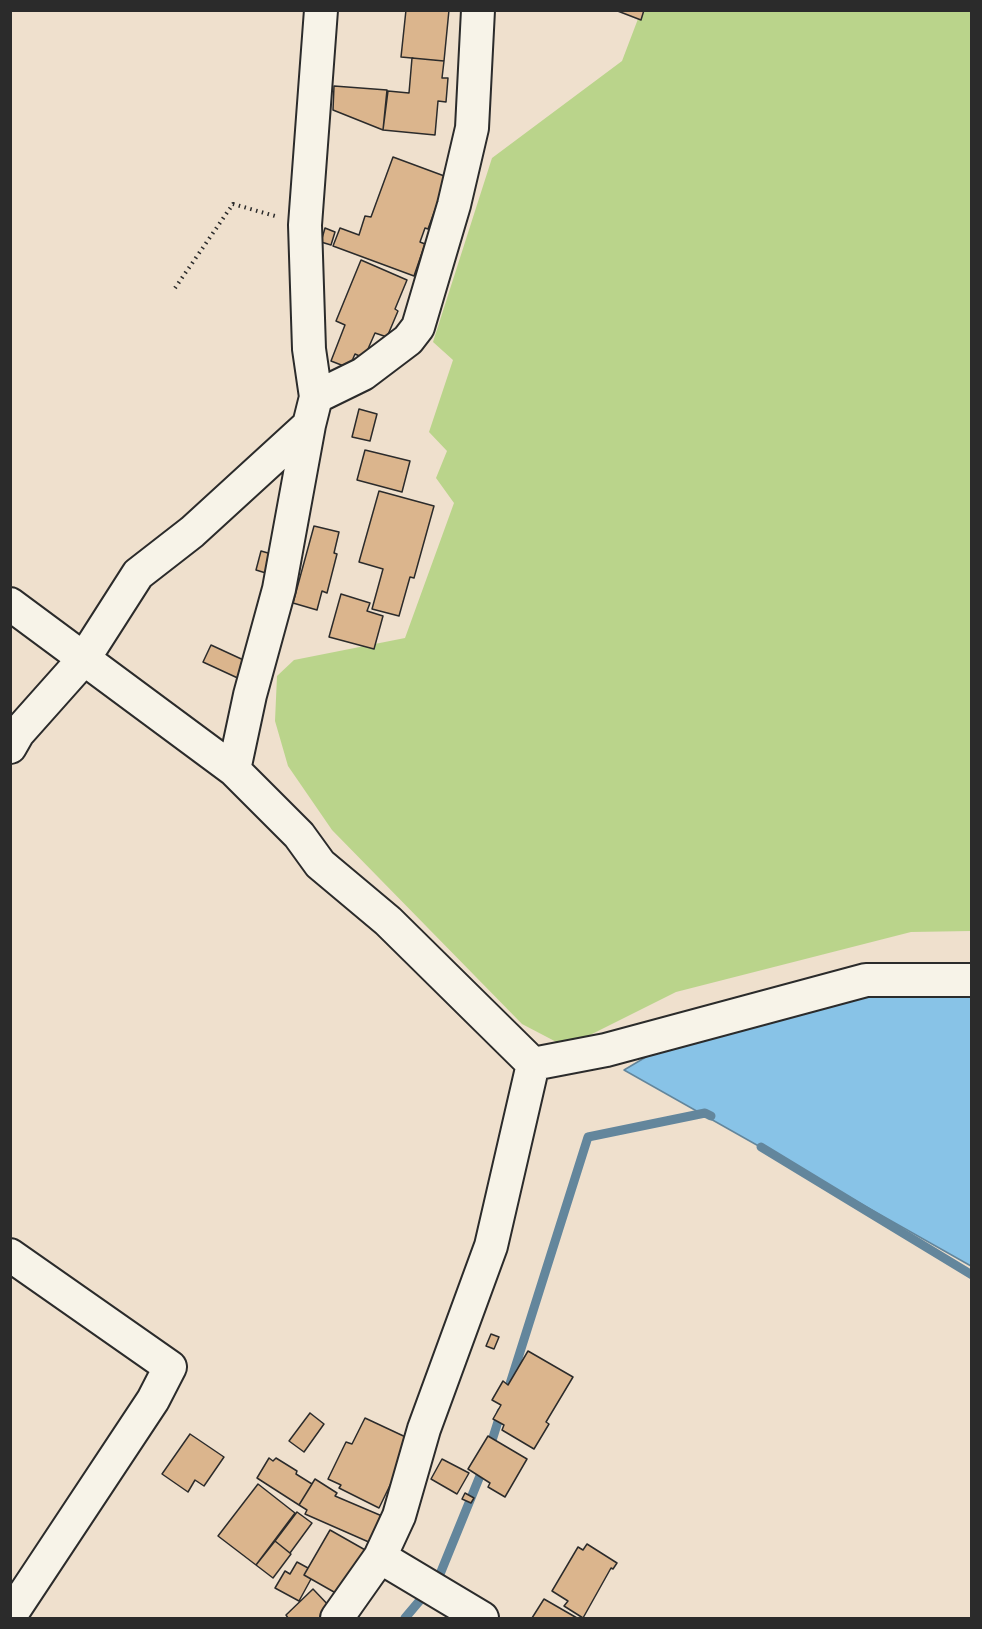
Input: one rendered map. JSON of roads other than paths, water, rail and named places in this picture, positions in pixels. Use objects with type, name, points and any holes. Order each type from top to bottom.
[{"type":"street","points":[[234,770],[250,695],[279,589],[313,411],[305,225],[321,10]]},
{"type":"street","points":[[10,747],[18,733],[83,660],[138,574],[192,532],[313,411],[408,340],[418,327],[454,205],[472,128],[478,10]]},
{"type":"street","points":[[10,604],[234,770],[299,836],[320,864],[388,921],[533,1064]]},
{"type":"street","points":[[533,1064],[606,1050],[866,980],[972,980]]},
{"type":"street","points":[[337,1618],[380,1557],[399,1516],[424,1429],[491,1246],[533,1064]]},
{"type":"street","points":[[10,1255],[170,1367],[153,1400],[10,1616]]},
{"type":"street","points":[[380,1557],[482,1618]]},
{"type":"water","points":[[878,989],[971,991],[971,1266],[624,1070],[678,1038]]},
{"type":"waterway","points":[[508,1390],[588,1137],[705,1113],[711,1116]]},
{"type":"waterway","points":[[761,1147],[972,1275]]},
{"type":"waterway","points":[[489,1450],[501,1412]]},
{"type":"waterway","points":[[405,1618],[438,1579],[484,1466]]}]
